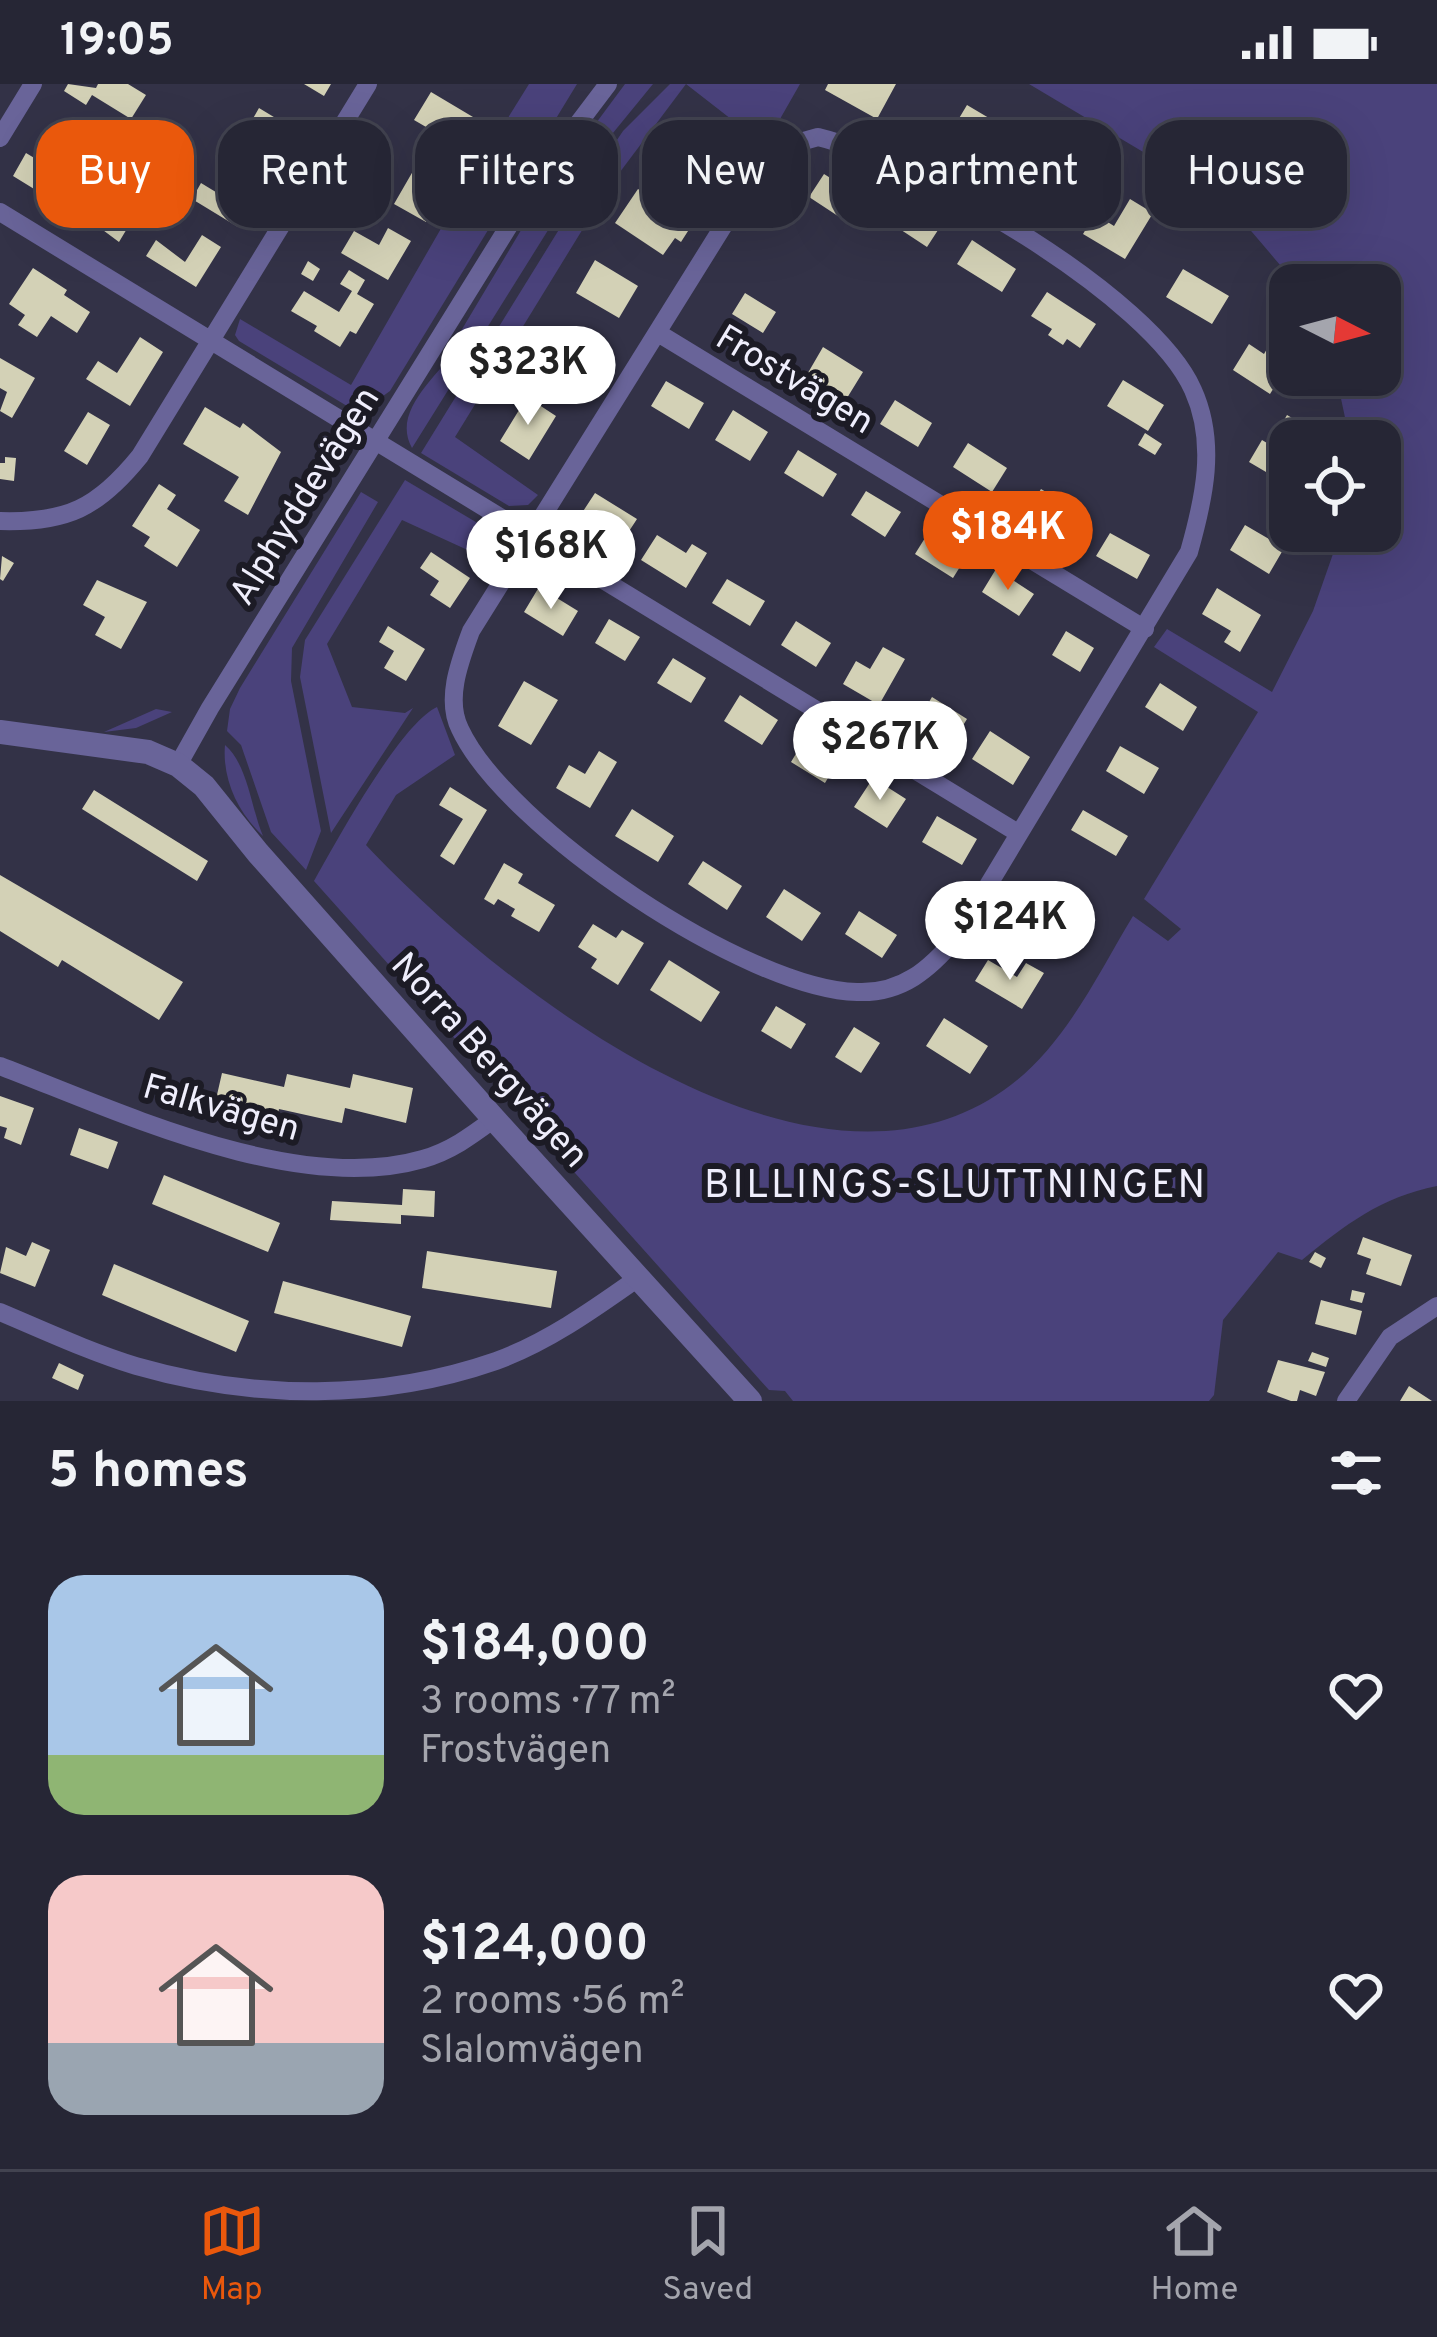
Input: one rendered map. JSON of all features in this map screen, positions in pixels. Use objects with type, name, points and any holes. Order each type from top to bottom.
[{"type":"street","points":[[0,138],[33,84]]},
{"type":"street","points":[[0,521],[40,522],[80,510],[118,483],[140,456],[368,84]]},
{"type":"street","name":"Alphyddevägen","points":[[178,765],[546,166],[608,84]]},
{"type":"street","points":[[818,137],[856,146],[1002,221],[1065,263],[1159,340],[1192,387],[1205,424],[1203,501],[1189,552],[957,937],[928,970],[896,987],[858,992],[786,974],[702,937],[632,896],[537,822],[489,771],[458,727],[457,668],[471,631],[658,333],[762,164],[790,143],[818,137]]},
{"type":"street","points":[[0,212],[1018,833]]},
{"type":"street","name":"Frostvägen","points":[[658,333],[1145,629]]},
{"type":"street","points":[[0,732],[148,752],[178,765]]},
{"type":"street","name":"Norra Bergvägen","points":[[178,765],[204,786],[258,854],[750,1401]]},
{"type":"street","name":"Falkvägen","points":[[0,1066],[187,1137],[317,1166],[420,1160],[459,1145],[494,1119]]},
{"type":"street","points":[[0,1312],[133,1365],[190,1379],[291,1394],[350,1392],[425,1380],[499,1360],[592,1311],[638,1278]]},
{"type":"street","points":[[1346,1401],[1390,1337],[1437,1306]]},
{"type":"shaded area","points":[[529,84],[577,84],[555,120],[507,120]]},
{"type":"shaded area","points":[[625,84],[653,84],[618,127],[618,120],[598,120]]},
{"type":"shaded area","points":[[670,84],[686,84],[659,120],[642,120],[642,143],[618,175],[618,138]]},
{"type":"shaded area","points":[[686,84],[800,84],[779,120],[732,120]]},
{"type":"shaded area","points":[[1029,84],[1437,84],[1437,1186],[1398,1197],[1365,1214],[1302,1260],[1278,1252],[1223,1320],[1214,1395],[1209,1401],[793,1401],[785,1391],[769,1390],[314,881],[388,759],[437,707],[455,755],[396,795],[366,845],[423,902],[574,1021],[661,1073],[750,1111],[840,1130],[925,1125],[1004,1090],[1061,1033],[1133,916],[1168,941],[1181,929],[1144,899],[1258,712],[1154,647],[1167,629],[1272,692],[1313,611],[1334,552],[1401,552],[1401,420],[1346,420],[1340,396],[1401,396],[1401,264],[1279,264],[1249,228],[1347,228],[1347,120],[1145,120],[1145,153],[1121,139],[1121,120],[1089,120]]},
{"type":"shaded area","points":[[441,228],[489,228],[390,391],[372,404],[347,406],[239,341],[235,335],[240,319],[351,385]]},
{"type":"shaded area","points":[[522,228],[549,228],[412,448],[407,421],[412,408],[456,349],[455,341]]},
{"type":"shaded area","points":[[560,228],[583,228],[455,437],[538,495],[528,505],[509,506],[421,453]]},
{"type":"shaded area","points":[[405,480],[491,531],[500,554],[496,563],[402,520],[327,644],[352,707],[405,713],[413,708],[331,833],[300,677],[305,640]]},
{"type":"shaded area","points":[[361,492],[378,502],[292,648],[291,681],[321,831],[306,870],[271,832],[241,745],[227,731],[230,709]]},
{"type":"shaded area","points":[[156,709],[172,712],[136,728],[104,732]]},
{"type":"shaded area","points":[[225,745],[244,775],[263,836],[234,795]]},
{"type":"building","points":[[68,84],[96,88],[98,84],[128,84],[146,95],[131,119],[92,95],[86,105],[64,91]]},
{"type":"building","points":[[304,84],[331,84],[324,96]]},
{"type":"building","points":[[828,84],[896,84],[877,119],[825,90]]},
{"type":"building","points":[[431,92],[473,117],[471,120],[414,120]]},
{"type":"building","points":[[967,105],[992,120],[958,120]]},
{"type":"building","points":[[259,108],[279,120],[252,120]]},
{"type":"building","points":[[26,153],[36,159],[36,190],[13,176]]},
{"type":"building","points":[[415,168],[415,216],[394,204]]},
{"type":"building","points":[[824,174],[832,179],[832,212],[809,197]]},
{"type":"building","points":[[201,183],[218,193],[218,215],[194,200]]},
{"type":"building","points":[[638,189],[642,192],[642,228],[690,228],[663,255],[618,225]]},
{"type":"building","points":[[1130,199],[1145,208],[1145,226],[1125,259],[1083,234],[1087,228],[1121,228],[1121,214]]},
{"type":"building","points":[[100,228],[127,228],[119,242]]},
{"type":"building","points":[[388,228],[411,241],[388,280],[341,253],[354,231],[379,245]]},
{"type":"building","points":[[898,228],[939,228],[927,247]]},
{"type":"building","points":[[202,235],[221,247],[196,287],[146,256],[156,240],[185,262]]},
{"type":"building","points":[[972,240],[1016,269],[1002,292],[957,264]]},
{"type":"building","points":[[595,260],[638,286],[619,318],[576,293]]},
{"type":"building","points":[[308,261],[320,269],[313,281],[301,274]]},
{"type":"building","points":[[33,268],[90,312],[77,333],[51,316],[37,337],[18,325],[25,315],[9,304]]},
{"type":"building","points":[[1183,269],[1229,296],[1212,324],[1166,297]]},
{"type":"building","points":[[349,270],[365,280],[357,294],[374,304],[356,334],[350,331],[340,347],[291,311],[304,291],[339,312],[352,291],[340,284]]},
{"type":"building","points":[[1047,292],[1096,324],[1080,348],[1067,339],[1063,345],[1048,335],[1052,329],[1031,316]]},
{"type":"building","points":[[745,293],[776,312],[763,333],[732,314]]},
{"type":"building","points":[[563,333],[595,351],[574,387],[542,368]]},
{"type":"building","points":[[140,337],[163,352],[130,406],[86,379],[98,361],[117,373]]},
{"type":"building","points":[[1249,344],[1264,354],[1269,345],[1269,393],[1233,370]]},
{"type":"building","points":[[823,347],[863,372],[847,398],[805,378]]},
{"type":"building","points":[[0,358],[35,378],[12,418],[0,411],[7,392],[0,388]]},
{"type":"building","points":[[1123,380],[1164,405],[1148,431],[1107,406]]},
{"type":"building","points":[[666,381],[704,403],[689,429],[651,406]]},
{"type":"building","points":[[527,397],[556,416],[529,460],[500,441]]},
{"type":"building","points":[[895,400],[932,423],[918,447],[880,424]]},
{"type":"building","points":[[205,407],[240,428],[243,423],[281,452],[248,515],[224,501],[239,477],[183,444]]},
{"type":"building","points":[[733,410],[768,432],[750,461],[715,440]]},
{"type":"building","points":[[88,412],[110,425],[87,465],[64,451]]},
{"type":"building","points":[[1145,433],[1162,444],[1155,455],[1138,445]]},
{"type":"building","points":[[1262,440],[1269,444],[1269,474],[1249,462]]},
{"type":"building","points":[[968,443],[1007,468],[992,492],[953,467]]},
{"type":"building","points":[[798,450],[837,474],[823,497],[784,473]]},
{"type":"building","points":[[5,457],[16,458],[14,481],[0,479]]},
{"type":"building","points":[[159,484],[176,495],[167,509],[200,530],[177,567],[144,546],[150,537],[132,526]]},
{"type":"building","points":[[1041,489],[1081,513],[1066,536],[1027,512]]},
{"type":"building","points":[[866,491],[901,512],[885,537],[851,515]]},
{"type":"building","points":[[595,493],[637,519],[618,548],[576,522]]},
{"type":"building","points":[[1245,525],[1269,539],[1269,552],[1282,552],[1269,574],[1230,550]]},
{"type":"building","points":[[930,530],[968,554],[953,578],[915,554]]},
{"type":"building","points":[[1110,533],[1150,555],[1137,579],[1096,556]]},
{"type":"building","points":[[657,535],[686,553],[692,544],[707,553],[686,588],[641,560]]},
{"type":"building","points":[[431,552],[470,578],[450,608],[430,595],[439,581],[420,568]]},
{"type":"building","points":[[2,556],[14,563],[3,581],[0,579]]},
{"type":"building","points":[[996,569],[1034,594],[1019,616],[982,592]]},
{"type":"building","points":[[727,579],[765,601],[750,626],[712,603]]},
{"type":"building","points":[[97,580],[147,602],[121,649],[95,635],[105,617],[83,605]]},
{"type":"building","points":[[539,587],[578,611],[563,636],[524,612]]},
{"type":"building","points":[[1217,588],[1261,615],[1240,652],[1224,642],[1231,631],[1202,614]]},
{"type":"building","points":[[609,619],[640,637],[625,661],[595,643]]},
{"type":"building","points":[[796,621],[831,643],[816,667],[781,645]]},
{"type":"building","points":[[388,626],[425,649],[406,681],[384,668],[394,651],[379,642]]},
{"type":"building","points":[[1066,631],[1094,648],[1080,672],[1052,655]]},
{"type":"building","points":[[883,647],[905,659],[879,705],[843,684],[856,661],[870,669]]},
{"type":"building","points":[[673,658],[706,678],[691,703],[657,683]]},
{"type":"building","points":[[524,681],[558,700],[531,745],[498,726]]},
{"type":"building","points":[[1160,683],[1197,707],[1183,731],[1145,707]]},
{"type":"building","points":[[740,695],[778,720],[762,745],[724,721]]},
{"type":"building","points":[[932,697],[967,719],[949,748],[914,727]]},
{"type":"building","points":[[990,731],[1030,757],[1013,785],[972,759]]},
{"type":"building","points":[[806,737],[840,758],[825,783],[791,762]]},
{"type":"building","points":[[1120,746],[1159,768],[1144,794],[1106,771]]},
{"type":"building","points":[[599,751],[617,762],[590,808],[556,788],[569,765],[585,774]]},
{"type":"building","points":[[873,778],[906,799],[887,828],[854,807]]},
{"type":"building","points":[[450,787],[487,810],[454,865],[440,856],[463,819],[439,805]]},
{"type":"building","points":[[94,790],[208,861],[197,881],[82,809]]},
{"type":"building","points":[[632,809],[674,836],[658,862],[615,836]]},
{"type":"building","points":[[1083,810],[1128,836],[1116,856],[1071,830]]},
{"type":"building","points":[[937,816],[977,839],[962,865],[922,842]]},
{"type":"building","points":[[703,861],[742,886],[727,910],[688,884]]},
{"type":"building","points":[[504,863],[523,874],[518,883],[555,905],[539,932],[511,916],[515,909],[498,899],[494,905],[484,899]]},
{"type":"building","points":[[0,875],[183,982],[159,1020],[62,960],[58,967],[0,931]]},
{"type":"building","points":[[784,889],[821,913],[802,941],[766,917]]},
{"type":"building","points":[[1028,898],[1068,923],[1053,947],[1013,922]]},
{"type":"building","points":[[859,911],[897,935],[882,958],[845,934]]},
{"type":"building","points":[[593,924],[616,938],[622,930],[644,943],[618,985],[591,968],[597,959],[578,947]]},
{"type":"building","points":[[669,960],[720,992],[701,1022],[650,990]]},
{"type":"building","points":[[988,960],[1017,977],[1026,963],[1044,973],[1022,1009],[975,981]]},
{"type":"building","points":[[776,1006],[806,1024],[791,1049],[761,1031]]},
{"type":"building","points":[[944,1018],[988,1046],[970,1074],[926,1046]]},
{"type":"building","points":[[854,1027],[880,1043],[861,1073],[835,1057]]},
{"type":"building","points":[[222,1073],[284,1087],[287,1074],[350,1088],[353,1074],[413,1088],[406,1123],[345,1108],[342,1123],[279,1109],[276,1122],[214,1108]]},
{"type":"building","points":[[0,1096],[34,1108],[21,1145],[4,1138],[7,1128],[0,1126]]},
{"type":"building","points":[[79,1128],[118,1142],[108,1169],[70,1155]]},
{"type":"building","points":[[164,1175],[280,1223],[268,1252],[152,1204]]},
{"type":"building","points":[[403,1189],[435,1191],[434,1217],[401,1215],[401,1224],[330,1220],[332,1201],[402,1205]]},
{"type":"building","points":[[1363,1237],[1412,1255],[1401,1286],[1366,1274],[1371,1259],[1357,1254]]},
{"type":"building","points":[[32,1242],[50,1250],[35,1287],[0,1273],[6,1247],[26,1256]]},
{"type":"building","points":[[427,1251],[557,1271],[551,1308],[422,1288]]},
{"type":"building","points":[[1315,1252],[1326,1258],[1321,1268],[1309,1262]]},
{"type":"building","points":[[114,1264],[249,1321],[236,1352],[102,1295]]},
{"type":"building","points":[[283,1281],[411,1316],[402,1347],[274,1313]]},
{"type":"building","points":[[1352,1290],[1365,1293],[1362,1303],[1350,1300]]},
{"type":"building","points":[[1321,1300],[1362,1311],[1356,1335],[1315,1324]]},
{"type":"building","points":[[1312,1352],[1329,1358],[1326,1367],[1308,1361]]},
{"type":"building","points":[[1278,1360],[1325,1372],[1316,1396],[1300,1390],[1297,1401],[1291,1401],[1267,1392]]},
{"type":"building","points":[[59,1363],[84,1375],[78,1390],[52,1378]]},
{"type":"building","points":[[1409,1386],[1432,1401],[1400,1401]]},
{"type":"district","name":"BILLINGS-SLUTTNINGEN","points":[[956,1183]]}]
